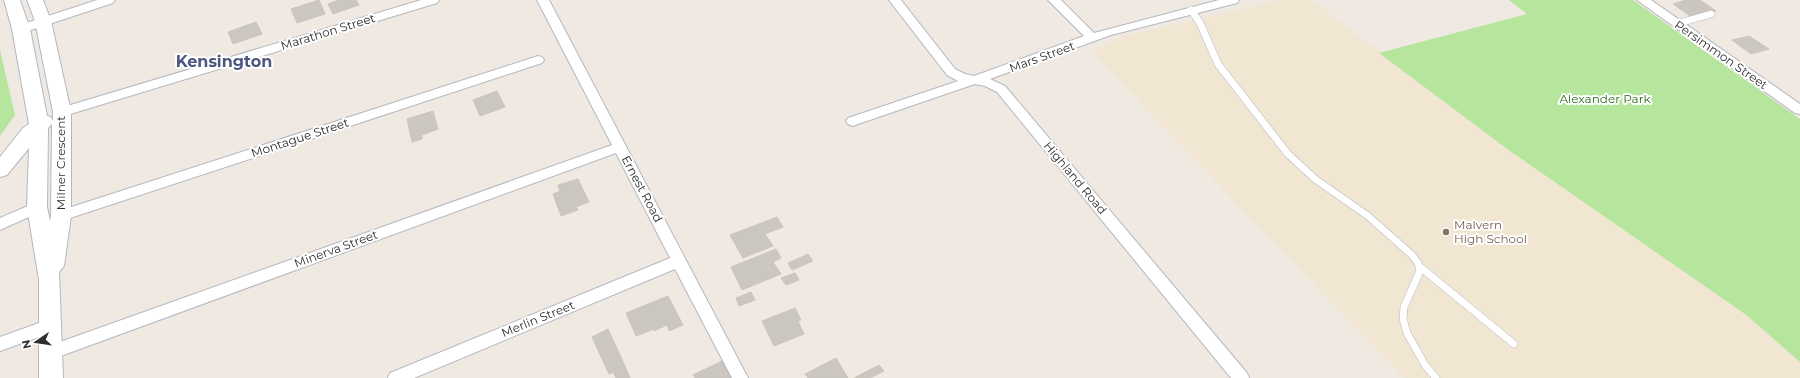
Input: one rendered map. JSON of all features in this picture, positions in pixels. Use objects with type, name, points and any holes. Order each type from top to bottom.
[{"type":"main road","name":"Milner Crescent","points":[[12,0],[21,29],[39,124],[37,207],[50,280]]},
{"type":"main road","name":"Milner Crescent","points":[[35,0],[43,21],[62,112],[61,216],[50,280]]},
{"type":"main road","points":[[0,170],[39,124],[62,112]]},
{"type":"main road","points":[[50,280],[50,326],[52,352],[51,378]]},
{"type":"street","points":[[21,29],[109,0]]},
{"type":"street","name":"Marathon Street","points":[[62,112],[433,0]]},
{"type":"street","name":"Ernest Road","points":[[543,0],[740,378]]},
{"type":"street","name":"Highland Road","points":[[895,0],[951,72],[958,76],[977,79],[997,86],[1009,98],[1241,378]]},
{"type":"street","points":[[1054,0],[1092,38]]},
{"type":"street","points":[[1182,0],[1191,10]]},
{"type":"street","name":"Mars Street","points":[[853,121],[1120,28],[1233,0]]},
{"type":"street","name":"Persimmon Street","points":[[1643,0],[1800,110]]},
{"type":"street","name":"Montague Street","points":[[61,216],[538,60]]},
{"type":"street","name":"Minerva Street","points":[[52,352],[619,147]]},
{"type":"street","points":[[0,224],[37,207]]},
{"type":"street","name":"Merlin Street","points":[[396,378],[680,261]]},
{"type":"street","points":[[0,344],[50,326]]},
{"type":"lane","points":[[1191,10],[1199,18],[1214,58],[1218,64],[1288,154],[1315,179],[1381,227],[1412,255],[1420,271],[1404,307],[1403,319],[1407,333],[1425,365],[1436,378]]},
{"type":"lane","points":[[1676,24],[1711,14]]},
{"type":"lane","points":[[1418,266],[1514,344]]},
{"type":"shaded area","name":"Malvern High School","points":[[1283,0],[1311,0],[1510,151],[1745,314],[1800,362],[1800,378],[1404,378],[1093,53],[1116,38]]},
{"type":"green space","name":"Alexander Park","points":[[1509,0],[1633,0],[1800,119],[1800,362],[1745,314],[1510,151],[1379,53],[1527,14]]},
{"type":"green space","points":[[0,50],[15,115],[0,136]]},
{"type":"building","points":[[319,0],[325,14],[297,23],[291,9]]},
{"type":"building","points":[[339,0],[356,0],[359,5],[333,14],[328,4]]},
{"type":"building","points":[[1686,0],[1700,0],[1716,11],[1693,18],[1673,4]]},
{"type":"building","points":[[256,22],[262,34],[233,44],[228,32]]},
{"type":"building","points":[[1749,36],[1769,49],[1751,54],[1732,40]]},
{"type":"building","points":[[497,91],[505,107],[480,116],[473,100]]},
{"type":"building","points":[[433,111],[438,129],[422,135],[422,139],[412,142],[407,119]]},
{"type":"building","points":[[578,179],[589,202],[576,207],[578,210],[561,216],[553,194],[560,191],[558,185]]},
{"type":"building","points":[[777,217],[783,227],[765,234],[773,246],[743,258],[730,235]]},
{"type":"building","points":[[776,249],[781,258],[773,262],[781,274],[742,290],[731,267]]},
{"type":"building","points":[[808,254],[813,261],[792,270],[788,263]]},
{"type":"building","points":[[795,273],[799,280],[786,285],[781,278]]},
{"type":"building","points":[[751,292],[755,300],[739,306],[736,298]]},
{"type":"building","points":[[668,296],[683,325],[669,331],[667,325],[654,331],[654,329],[636,336],[626,313]]},
{"type":"building","points":[[795,308],[801,320],[798,321],[804,334],[774,346],[762,321]]},
{"type":"building","points":[[608,329],[630,378],[616,378],[613,372],[609,374],[592,337]]},
{"type":"building","points":[[836,358],[848,378],[808,378],[805,374]]},
{"type":"building","points":[[722,361],[732,378],[695,378],[693,375]]},
{"type":"building","points":[[879,365],[884,371],[870,378],[854,378]]},
{"type":"place","name":"Malvern High School","points":[[1446,232]]},
{"type":"district","name":"Kensington","points":[[224,61]]}]
